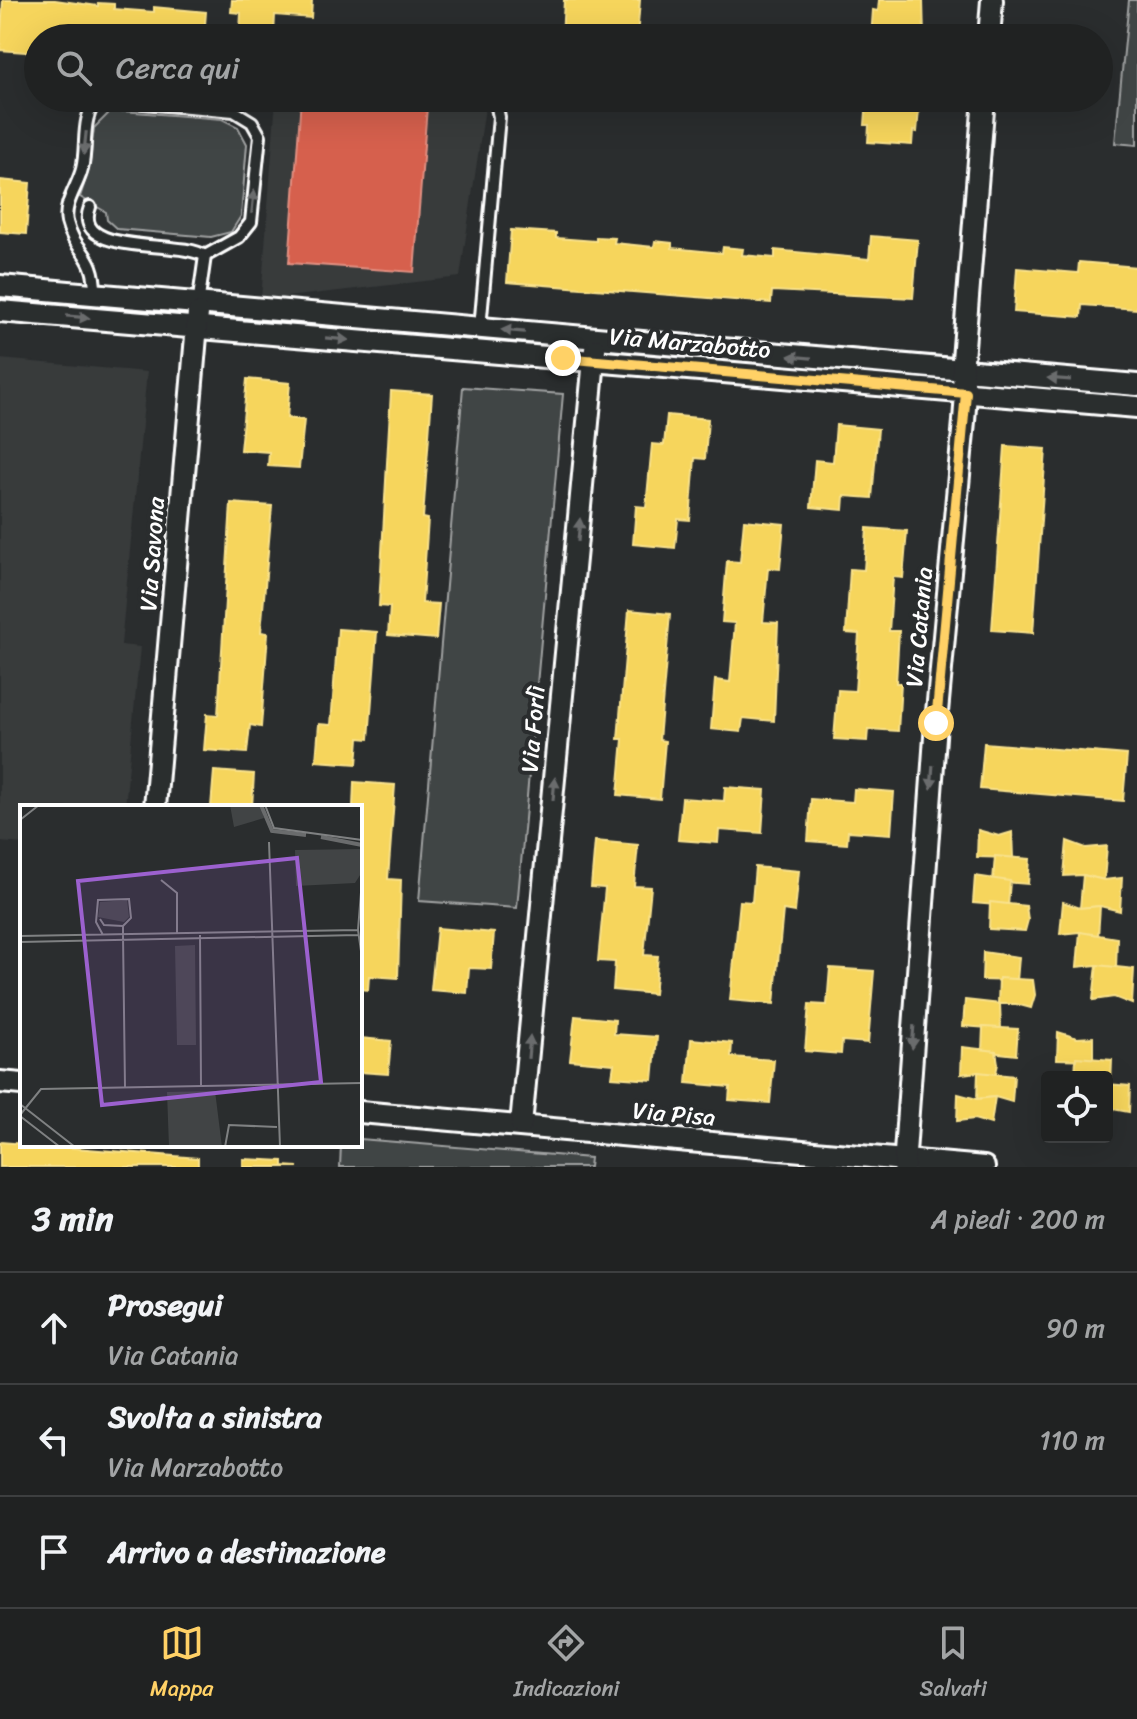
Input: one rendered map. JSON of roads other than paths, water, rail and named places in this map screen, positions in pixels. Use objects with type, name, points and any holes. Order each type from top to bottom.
[{"type":"street","points":[[990,24],[992,0]]},
{"type":"street","name":"Via Catania","points":[[904,1164],[936,723],[966,393],[962,372],[983,112]]},
{"type":"street","name":"Via Marzabotto","points":[[0,286],[1137,385]]},
{"type":"street","name":"Via Savona","points":[[155,805],[198,305]]},
{"type":"street","name":"Via Marzabotto","points":[[0,311],[1137,407]]},
{"type":"street","name":"Via Forlì","points":[[521,1125],[596,338]]},
{"type":"street","points":[[0,1082],[20,1084]]},
{"type":"street","name":"Via Pisa","points":[[362,1112],[904,1164],[984,1167]]},
{"type":"lane","points":[[89,112],[82,169],[68,205],[67,220],[75,240],[90,257],[95,295]]},
{"type":"lane","points":[[205,256],[237,238],[251,222],[260,136],[252,122],[236,112]]},
{"type":"lane","points":[[480,328],[498,112]]},
{"type":"lane","points":[[90,207],[87,220],[90,227],[106,240],[184,247],[205,256]]},
{"type":"lane","points":[[198,305],[205,256]]}]
